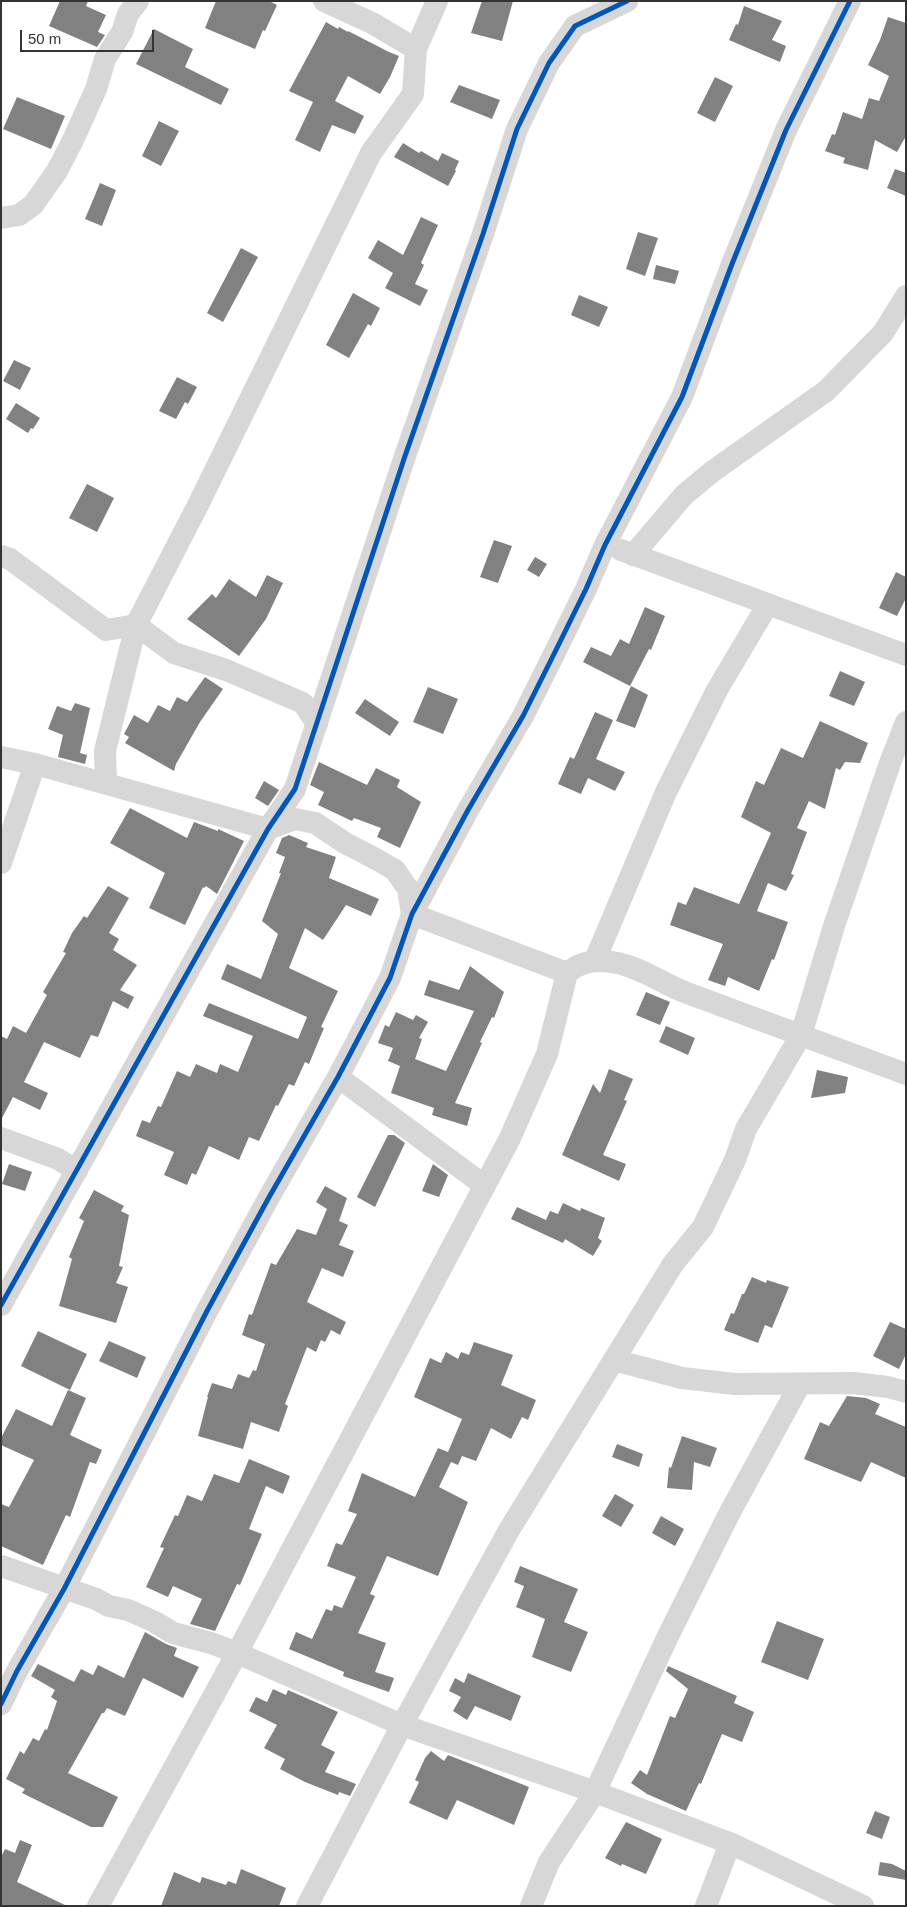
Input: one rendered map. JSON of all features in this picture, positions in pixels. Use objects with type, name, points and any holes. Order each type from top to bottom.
[{"type":"street","points":[[1,218],[19,215],[33,205],[57,171],[96,89],[105,60],[122,32],[128,14],[138,1]]},
{"type":"street","points":[[324,1],[372,23],[416,49]]},
{"type":"street","points":[[106,784],[104,751],[136,625],[198,505],[371,152],[413,94],[416,49],[438,1]]},
{"type":"street","points":[[1,1305],[268,829],[295,789],[405,456],[483,234],[517,128],[549,63],[575,26],[627,1]]},
{"type":"street","points":[[1,1704],[17,1671],[64,1589],[207,1311],[338,1077],[390,978],[412,914],[468,810],[523,716],[606,545],[682,397],[732,264],[786,130],[850,1]]},
{"type":"street","points":[[633,555],[684,495],[713,471],[826,391],[883,333],[906,296]]},
{"type":"street","points":[[606,545],[906,656]]},
{"type":"street","points":[[1,556],[10,559],[106,630],[136,625],[174,653],[226,670],[303,703],[317,724]]},
{"type":"street","points":[[595,960],[666,792],[717,690],[768,604]]},
{"type":"street","points":[[307,1906],[402,1725],[510,1530],[673,1264],[703,1227],[735,1160],[746,1129],[801,1035],[834,926],[906,722]]},
{"type":"street","points":[[1,757],[35,764],[268,829],[295,819],[315,823],[345,843],[395,870],[408,889],[412,914]]},
{"type":"street","points":[[1,863],[35,764]]},
{"type":"street","points":[[412,914],[567,973]]},
{"type":"street","points":[[98,1906],[237,1653],[510,1138],[547,1054],[567,973],[575,965],[595,960],[616,962],[644,971],[681,990],[906,1074]]},
{"type":"street","points":[[338,1077],[485,1186]]},
{"type":"street","points":[[1,1138],[58,1159],[77,1171]]},
{"type":"street","points":[[614,1360],[682,1378],[735,1384],[853,1383],[888,1387],[906,1392]]},
{"type":"street","points":[[531,1906],[549,1862],[595,1792],[669,1634],[712,1548],[800,1384]]},
{"type":"street","points":[[1,1566],[96,1599],[109,1606],[128,1610],[155,1622],[173,1633],[211,1643],[237,1653],[402,1725],[595,1792],[732,1844],[862,1906]]},
{"type":"street","points":[[706,1906],[726,1851],[732,1844]]},
{"type":"building","points":[[60,1],[88,1],[86,6],[106,15],[98,32],[105,35],[97,47],[49,26]]},
{"type":"building","points":[[216,1],[269,1],[277,5],[255,49],[205,28]]},
{"type":"building","points":[[482,1],[513,1],[502,41],[471,33]]},
{"type":"building","points":[[744,6],[782,21],[772,40],[786,46],[780,62],[729,40],[736,24],[738,25]]},
{"type":"building","points":[[888,17],[906,23],[906,136],[897,152],[875,140],[868,170],[843,163],[845,158],[825,151],[832,134],[835,135],[843,112],[862,119],[869,98],[879,101],[889,76],[868,65]]},
{"type":"building","points":[[326,22],[399,56],[380,94],[348,76],[335,101],[364,116],[355,134],[332,125],[320,152],[295,140],[313,102],[289,91]]},
{"type":"building","points":[[154,29],[193,49],[185,67],[229,89],[221,105],[136,64]]},
{"type":"building","points":[[715,77],[733,86],[715,122],[697,113]]},
{"type":"building","points":[[459,85],[500,100],[492,119],[450,102]]},
{"type":"building","points":[[17,97],[65,116],[51,149],[3,129]]},
{"type":"building","points":[[159,121],[179,131],[161,166],[142,156]]},
{"type":"building","points":[[403,143],[419,153],[421,151],[438,161],[442,153],[459,161],[448,186],[394,157]]},
{"type":"building","points":[[895,169],[906,173],[906,196],[887,188]]},
{"type":"building","points":[[100,183],[116,190],[102,226],[85,219]]},
{"type":"building","points":[[421,217],[438,225],[421,263],[424,265],[415,284],[428,290],[420,306],[385,288],[393,273],[368,258],[378,240],[403,255]]},
{"type":"building","points":[[638,232],[658,238],[645,276],[626,269]]},
{"type":"building","points":[[241,248],[258,257],[223,322],[207,313]]},
{"type":"building","points":[[656,265],[679,271],[675,284],[653,279]]},
{"type":"building","points":[[353,293],[380,308],[371,326],[368,324],[349,358],[326,345]]},
{"type":"building","points":[[579,295],[608,307],[599,327],[571,315]]},
{"type":"building","points":[[14,360],[31,368],[20,390],[3,381]]},
{"type":"building","points":[[177,377],[197,387],[188,404],[185,402],[176,419],[159,411]]},
{"type":"building","points":[[16,403],[40,418],[28,433],[6,419]]},
{"type":"building","points":[[87,484],[114,498],[97,532],[69,518]]},
{"type":"building","points":[[494,540],[512,546],[498,583],[480,577]]},
{"type":"building","points":[[535,557],[547,564],[539,577],[527,570]]},
{"type":"building","points":[[896,572],[906,577],[906,598],[897,616],[879,608]]},
{"type":"building","points":[[267,575],[283,583],[266,619],[239,656],[187,619],[212,594],[216,598],[229,579],[256,597]]},
{"type":"building","points":[[645,607],[665,616],[651,650],[649,649],[630,686],[583,662],[591,647],[611,656],[620,639],[629,644]]},
{"type":"building","points":[[840,671],[865,682],[854,706],[829,696]]},
{"type":"building","points":[[205,677],[223,689],[200,722],[176,764],[174,771],[125,743],[129,737],[124,734],[134,715],[148,723],[158,705],[170,711],[177,697],[187,702]]},
{"type":"building","points":[[631,686],[648,695],[635,728],[616,721]]},
{"type":"building","points":[[428,687],[458,699],[443,734],[413,722]]},
{"type":"building","points":[[365,699],[399,722],[390,736],[355,713]]},
{"type":"building","points":[[75,703],[90,708],[80,753],[87,755],[85,764],[58,757],[63,735],[48,729],[57,706],[71,711]]},
{"type":"building","points":[[595,712],[613,720],[596,759],[625,772],[615,791],[588,778],[581,794],[558,784],[570,757],[574,759]]},
{"type":"building","points":[[820,721],[868,743],[860,763],[845,762],[840,770],[836,768],[825,809],[809,801],[797,828],[807,832],[791,874],[794,875],[786,891],[768,883],[757,911],[788,922],[774,960],[772,959],[759,991],[728,977],[725,986],[708,980],[723,944],[670,925],[678,902],[686,905],[694,887],[739,904],[771,833],[741,817],[756,781],[764,785],[781,748],[803,758]]},
{"type":"building","points":[[319,762],[367,785],[376,768],[400,780],[397,787],[421,802],[400,848],[377,837],[381,828],[354,818],[352,821],[318,805],[324,792],[310,785]]},
{"type":"building","points":[[264,781],[279,790],[268,806],[255,798]]},
{"type":"building","points":[[130,808],[187,838],[194,822],[218,831],[218,829],[244,841],[217,894],[206,886],[203,887],[185,925],[149,908],[165,873],[110,843]]},
{"type":"building","points":[[289,835],[308,843],[306,847],[336,857],[329,878],[379,899],[371,916],[346,905],[323,940],[305,928],[289,968],[338,991],[321,1027],[324,1028],[309,1064],[305,1062],[294,1086],[289,1084],[278,1106],[276,1105],[259,1141],[249,1137],[239,1160],[209,1146],[196,1175],[192,1173],[187,1185],[164,1175],[174,1152],[136,1136],[142,1120],[150,1123],[158,1106],[161,1107],[177,1071],[190,1077],[196,1064],[217,1073],[220,1064],[238,1072],[253,1036],[203,1016],[209,1003],[298,1039],[307,1017],[221,979],[227,964],[261,979],[278,934],[262,921],[281,873],[279,873],[285,857],[276,853],[282,838]]},
{"type":"building","points":[[108,886],[129,898],[109,933],[119,939],[113,950],[137,965],[120,990],[134,997],[128,1009],[113,1001],[98,1037],[91,1035],[80,1058],[44,1042],[24,1082],[48,1093],[40,1110],[13,1097],[1,1120],[1,1036],[7,1039],[13,1026],[26,1033],[47,995],[43,992],[66,953],[63,952],[72,933],[84,916],[87,918]]},
{"type":"building","points":[[470,966],[504,992],[494,1018],[492,1017],[480,1042],[482,1043],[455,1103],[472,1108],[467,1126],[432,1115],[434,1108],[391,1093],[400,1066],[388,1061],[393,1048],[378,1043],[385,1025],[389,1027],[396,1012],[413,1020],[416,1015],[428,1022],[419,1038],[422,1039],[415,1059],[446,1071],[474,1011],[424,995],[429,980],[459,990]]},
{"type":"building","points":[[646,992],[670,1002],[660,1025],[636,1015]]},
{"type":"building","points":[[666,1026],[695,1038],[688,1055],[659,1042]]},
{"type":"building","points":[[609,1069],[633,1079],[624,1100],[627,1101],[603,1155],[626,1164],[619,1181],[562,1155],[593,1084],[600,1093]]},
{"type":"building","points":[[817,1070],[848,1077],[845,1093],[811,1098]]},
{"type":"building","points":[[388,1135],[394,1135],[405,1143],[375,1207],[357,1197]]},
{"type":"building","points":[[9,1164],[32,1172],[25,1191],[2,1184]]},
{"type":"building","points":[[433,1164],[448,1175],[439,1197],[422,1191]]},
{"type":"building","points":[[325,1186],[347,1198],[339,1221],[348,1225],[339,1245],[354,1251],[343,1277],[322,1268],[307,1302],[346,1322],[340,1335],[331,1330],[325,1342],[321,1340],[316,1352],[307,1347],[285,1404],[288,1406],[279,1432],[251,1422],[243,1449],[198,1436],[212,1383],[232,1389],[238,1374],[249,1378],[253,1370],[256,1371],[265,1344],[242,1335],[249,1314],[252,1315],[271,1263],[276,1265],[297,1229],[316,1235],[327,1209],[316,1202]]},
{"type":"building","points":[[94,1190],[124,1206],[121,1211],[129,1215],[119,1266],[123,1267],[116,1283],[128,1287],[116,1323],[59,1306],[72,1259],[69,1257],[84,1221],[79,1218]]},
{"type":"building","points":[[563,1203],[580,1211],[581,1208],[605,1218],[598,1238],[602,1241],[593,1256],[565,1239],[563,1243],[511,1219],[517,1207],[546,1220],[550,1211],[558,1214]]},
{"type":"building","points":[[752,1277],[766,1283],[767,1280],[789,1287],[772,1328],[765,1325],[758,1343],[724,1330],[731,1313],[734,1314],[742,1294],[744,1294]]},
{"type":"building","points":[[890,1322],[906,1329],[906,1354],[899,1369],[873,1356]]},
{"type":"building","points":[[38,1331],[87,1354],[70,1390],[21,1366]]},
{"type":"building","points":[[109,1341],[146,1357],[137,1378],[99,1361]]},
{"type":"building","points":[[474,1342],[513,1355],[501,1385],[536,1400],[528,1420],[522,1417],[511,1439],[491,1428],[476,1461],[462,1456],[458,1465],[451,1462],[439,1487],[468,1502],[438,1576],[387,1556],[370,1594],[375,1596],[358,1633],[386,1643],[375,1672],[394,1678],[389,1692],[343,1676],[344,1672],[289,1649],[296,1632],[312,1639],[326,1609],[332,1611],[334,1605],[342,1608],[356,1577],[327,1566],[336,1543],[342,1545],[357,1514],[348,1511],[362,1473],[415,1497],[438,1448],[448,1452],[462,1419],[414,1397],[430,1358],[441,1363],[446,1352],[458,1359],[461,1352],[469,1355]]},
{"type":"building","points":[[68,1390],[86,1398],[70,1435],[102,1450],[96,1464],[90,1462],[70,1517],[66,1515],[43,1565],[1,1546],[1,1504],[9,1507],[34,1460],[1,1445],[1,1438],[16,1409],[52,1426]]},
{"type":"building","points":[[847,1396],[866,1398],[880,1404],[875,1414],[906,1427],[906,1478],[871,1462],[861,1482],[804,1459],[820,1422],[829,1426]]},
{"type":"building","points":[[682,1436],[717,1448],[710,1467],[694,1462],[692,1490],[667,1488],[669,1467],[671,1468]]},
{"type":"building","points":[[617,1444],[643,1454],[639,1467],[612,1457]]},
{"type":"building","points":[[249,1459],[290,1476],[283,1494],[266,1486],[249,1529],[262,1534],[240,1585],[237,1584],[215,1631],[190,1624],[202,1599],[173,1586],[168,1597],[146,1587],[164,1548],[160,1547],[175,1515],[178,1516],[187,1495],[202,1501],[214,1474],[239,1483]]},
{"type":"building","points":[[615,1494],[634,1505],[621,1527],[602,1516]]},
{"type":"building","points":[[661,1516],[684,1529],[675,1546],[652,1533]]},
{"type":"building","points":[[520,1566],[578,1589],[564,1622],[588,1632],[571,1672],[532,1657],[545,1619],[516,1607],[524,1586],[514,1582]]},
{"type":"building","points":[[777,1621],[824,1639],[808,1680],[761,1662]]},
{"type":"building","points":[[145,1632],[177,1648],[174,1656],[199,1667],[183,1698],[143,1678],[125,1716],[107,1708],[102,1713],[68,1773],[118,1797],[103,1827],[91,1827],[22,1793],[25,1789],[6,1779],[20,1751],[24,1754],[33,1738],[39,1741],[45,1729],[47,1730],[57,1701],[51,1697],[55,1690],[31,1676],[38,1664],[74,1682],[81,1669],[93,1675],[98,1665],[124,1678]]},
{"type":"building","points":[[668,1666],[737,1696],[734,1703],[754,1712],[742,1742],[722,1734],[701,1784],[699,1783],[686,1811],[647,1794],[631,1783],[640,1770],[647,1775],[670,1716],[675,1718],[688,1689],[666,1671]]},
{"type":"building","points":[[468,1673],[521,1696],[511,1721],[475,1706],[467,1720],[453,1711],[461,1697],[449,1691],[455,1678],[464,1683]]},
{"type":"building","points":[[273,1689],[286,1695],[288,1690],[338,1712],[321,1745],[335,1752],[325,1772],[356,1784],[350,1796],[339,1792],[338,1795],[305,1782],[280,1769],[285,1759],[264,1748],[277,1725],[249,1711],[256,1697],[267,1702]]},
{"type":"building","points":[[431,1751],[444,1761],[448,1755],[529,1787],[514,1825],[457,1800],[447,1820],[409,1803],[419,1782],[415,1780],[425,1758]]},
{"type":"building","points":[[875,1811],[890,1817],[882,1839],[866,1833]]},
{"type":"building","points":[[626,1822],[662,1839],[646,1874],[622,1864],[621,1866],[605,1858]]},
{"type":"building","points":[[20,1840],[32,1845],[17,1882],[67,1906],[1,1906],[1,1857],[5,1849],[15,1853]]},
{"type":"building","points":[[880,1862],[892,1864],[906,1871],[906,1880],[878,1875]]},
{"type":"building","points":[[241,1869],[286,1888],[279,1906],[161,1906],[174,1872],[200,1883],[202,1877],[226,1885],[228,1881],[236,1884]]},
{"type":"cycle path","points":[[1,1305],[268,829],[295,789],[405,456],[483,234],[517,129],[549,63],[575,26],[627,1]]},
{"type":"cycle path","points":[[1,1704],[17,1671],[64,1589],[207,1311],[338,1077],[390,978],[412,914],[468,810],[523,716],[555,652],[605,545],[682,397],[732,264],[786,130],[850,1]]}]
